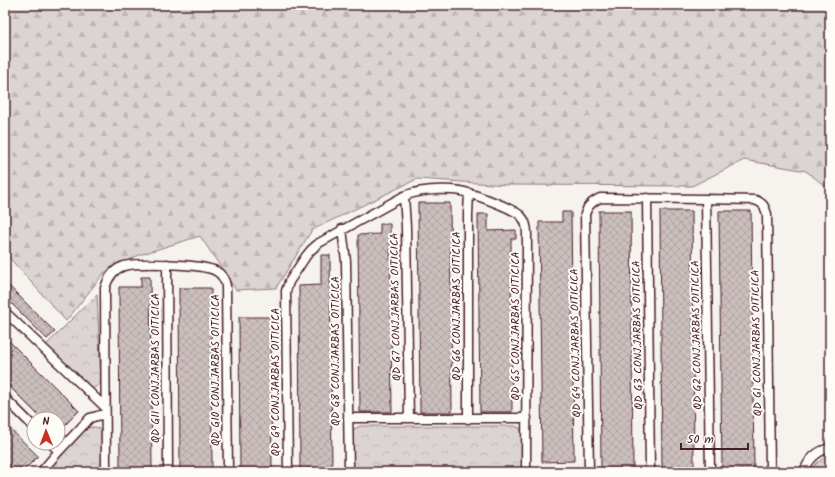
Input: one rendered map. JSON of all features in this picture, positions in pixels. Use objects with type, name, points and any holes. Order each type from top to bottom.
[{"type":"street","points":[[342,229],[404,196],[417,192],[430,190],[452,190],[469,193]]},
{"type":"street","name":"QD G5 CONJ.JARBAS OITICICA","points":[[469,193],[515,211],[522,218],[526,226],[526,472]]},
{"type":"street","name":"QD G6 CONJ.JARBAS OITICICA","points":[[468,419],[469,193]]},
{"type":"street","name":"QD G7 CONJ.JARBAS OITICICA","points":[[404,196],[406,227],[409,418]]},
{"type":"street","name":"QD G4 CONJ.JARBAS OITICICA","points":[[589,472],[585,214],[592,202],[600,198],[647,198]]},
{"type":"street","points":[[647,198],[706,198]]},
{"type":"street","name":"QD G3 CONJ.JARBAS OITICICA","points":[[647,198],[650,472]]},
{"type":"street","name":"QD G1 CONJ.JARBAS OITICICA","points":[[706,198],[755,200],[762,203],[767,214],[770,472]]},
{"type":"street","name":"QD G2 CONJ.JARBAS OITICICA","points":[[706,198],[710,472]]},
{"type":"street","name":"QD G9 CONJ.JARBAS OITICICA","points":[[288,472],[286,291],[290,282],[311,250],[319,243],[342,229]]},
{"type":"street","name":"QD G8 CONJ.JARBAS OITICICA","points":[[342,229],[347,267],[348,472]]},
{"type":"street","points":[[106,472],[105,288],[107,280],[112,274],[124,266],[167,264]]},
{"type":"street","name":"QD G10 CONJ.JARBAS OITICICA","points":[[167,264],[206,268],[216,271],[222,275],[225,280],[228,472]]},
{"type":"street","name":"QD G11 CONJ.JARBAS OITICICA","points":[[167,264],[168,472]]},
{"type":"street","points":[[5,312],[96,400],[105,411]]},
{"type":"street","points":[[5,398],[26,419]]},
{"type":"street","points":[[41,472],[90,418],[105,411]]},
{"type":"street","points":[[348,418],[527,418]]},
{"type":"street","points":[[804,472],[806,466],[814,456],[830,448]]},
{"type":"green space","points":[[5,5],[830,5],[830,190],[806,171],[744,160],[692,186],[507,185],[417,179],[312,230],[276,288],[236,290],[200,236],[139,255],[104,273],[66,321],[5,253]]},
{"type":"green space","points":[[97,294],[101,381],[97,386],[91,388],[46,345]]},
{"type":"green space","points":[[360,426],[515,426],[520,428],[522,433],[522,470],[521,472],[479,472],[476,470],[397,469],[395,472],[353,472],[352,434],[354,429]]},
{"type":"green space","points":[[96,427],[103,432],[102,472],[50,472],[51,465],[87,428]]},
{"type":"green space","points":[[830,456],[830,472],[810,472],[818,462]]},
{"type":"building","points":[[418,203],[450,203],[452,412],[420,412]]},
{"type":"building","points":[[599,211],[631,211],[633,471],[601,471]]},
{"type":"building","points":[[660,211],[692,211],[694,471],[662,471]]},
{"type":"building","points":[[719,211],[751,211],[754,471],[722,471]]},
{"type":"building","points":[[562,212],[571,212],[574,461],[542,462],[539,222],[562,222]]},
{"type":"building","points":[[478,214],[488,214],[488,231],[516,230],[516,239],[511,239],[512,412],[480,412]]},
{"type":"building","points":[[380,224],[390,224],[392,412],[360,412],[358,235],[380,234]]},
{"type":"building","points":[[321,255],[330,255],[332,472],[300,472],[299,286],[321,285]]},
{"type":"building","points":[[141,277],[150,277],[152,472],[120,472],[119,287],[141,287]]},
{"type":"building","points":[[5,282],[55,332],[47,339],[5,297]]},
{"type":"building","points":[[179,288],[211,288],[212,472],[180,472]]},
{"type":"building","points":[[239,317],[271,317],[272,472],[240,472]]},
{"type":"building","points":[[5,337],[79,411],[66,424],[66,411],[34,411],[5,382]]},
{"type":"building","points":[[5,424],[26,444],[26,451],[33,451],[38,456],[22,472],[5,472]]}]
